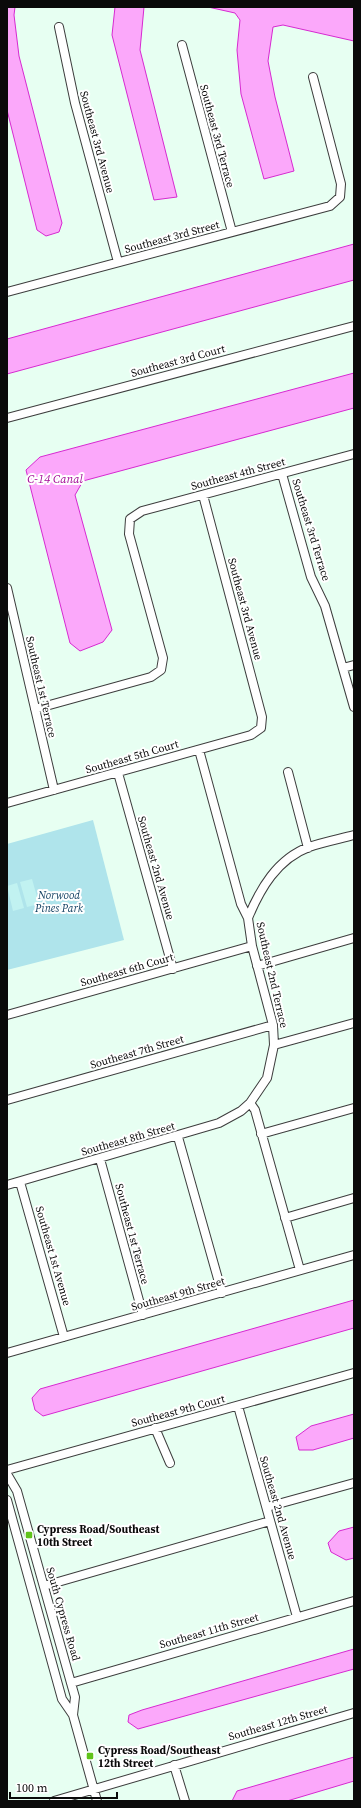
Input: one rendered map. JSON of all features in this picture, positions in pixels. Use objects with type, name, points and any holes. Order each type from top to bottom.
[{"type":"street","name":"Southeast 3rd Avenue","points":[[59,27],[72,92],[118,262]]},
{"type":"street","name":"Southeast 3rd Terrace","points":[[182,45],[232,232]]},
{"type":"street","name":"Southeast 3rd Street","points":[[7,291],[330,206],[340,197],[341,184],[313,77]]},
{"type":"street","name":"Southeast 3rd Court","points":[[7,418],[354,326]]},
{"type":"street","name":"Southeast 4th Street","points":[[35,709],[151,677],[161,670],[162,658],[129,534],[130,519],[142,511],[354,454]]},
{"type":"street","name":"Southeast 3rd Terrace","points":[[282,474],[311,577],[325,606],[354,707]]},
{"type":"street","name":"Southeast 3rd Avenue","points":[[203,495],[262,716],[261,728]]},
{"type":"street","name":"Southeast 1st Terrace","points":[[7,588],[54,790]]},
{"type":"street","points":[[343,668],[354,665]]},
{"type":"street","name":"Southeast 5th Court","points":[[7,803],[251,735],[261,728]]},
{"type":"street","name":"Southeast 2nd Terrace","points":[[199,750],[241,904],[248,918],[252,946],[273,1025],[274,1045],[267,1078],[250,1103]]},
{"type":"street","points":[[288,772],[308,848]]},
{"type":"street","name":"Southeast 2nd Avenue","points":[[118,773],[173,969]]},
{"type":"street","points":[[248,918],[258,895],[276,869],[291,857],[308,848],[354,835]]},
{"type":"street","points":[[257,966],[354,938]]},
{"type":"street","name":"Southeast 6th Court","points":[[7,1015],[252,946]]},
{"type":"street","points":[[274,1045],[354,1023]]},
{"type":"street","name":"Southeast 7th Street","points":[[7,1100],[273,1025]]},
{"type":"street","points":[[250,1103],[255,1110],[300,1270]]},
{"type":"street","name":"Southeast 8th Street","points":[[7,1185],[178,1137],[219,1123],[241,1111],[250,1103]]},
{"type":"street","points":[[261,1134],[354,1108]]},
{"type":"street","points":[[178,1137],[222,1293]]},
{"type":"street","name":"Southeast 1st Terrace","points":[[100,1159],[143,1315]]},
{"type":"street","name":"Southeast 1st Avenue","points":[[20,1182],[64,1337]]},
{"type":"street","points":[[286,1218],[354,1198]]},
{"type":"street","name":"Southeast 9th Street","points":[[7,1353],[354,1255]]},
{"type":"street","name":"Southeast 9th Court","points":[[7,1470],[354,1373]]},
{"type":"street","name":"Southeast 2nd Avenue","points":[[238,1406],[297,1617]]},
{"type":"street","points":[[155,1428],[170,1463]]},
{"type":"street","name":"South Cypress Road","points":[[7,1474],[17,1490],[75,1697],[73,1715]]},
{"type":"street","points":[[267,1507],[354,1483]]},
{"type":"street","name":"South Cypress Road","points":[[7,1500],[62,1699],[73,1715],[97,1801]]},
{"type":"street","points":[[44,1586],[270,1521]]},
{"type":"street","name":"Southeast 11th Street","points":[[71,1683],[354,1601]]},
{"type":"street","name":"Southeast 12th Street","points":[[54,1801],[354,1713]]},
{"type":"street","points":[[174,1765],[185,1801]]},
{"type":"green space","name":"Norwood Pines Park","points":[[93,820],[124,940],[7,970],[7,844]]},
{"type":"shaded area","points":[[32,879],[39,904],[27,907],[20,882]]},
{"type":"shaded area","points":[[17,883],[24,908],[13,911],[7,886]]},
{"type":"water","points":[[7,7],[15,7],[14,15],[19,56],[62,223],[59,232],[46,236],[37,230],[7,110]]},
{"type":"water","points":[[115,7],[144,7],[140,50],[177,197],[154,200],[112,35]]},
{"type":"water","points":[[208,7],[354,7],[354,41],[283,25],[273,27],[268,61],[275,97],[294,171],[264,179],[241,94],[237,50],[240,20],[235,13]]},
{"type":"water","points":[[354,244],[354,280],[7,374],[7,339]]},
{"type":"water","name":"C-14 Canal","points":[[354,373],[354,408],[83,481],[75,495],[112,630],[103,642],[80,651],[70,643],[26,470],[40,457]]},
{"type":"water","points":[[354,1300],[354,1328],[43,1416],[35,1410],[32,1398],[40,1389]]},
{"type":"water","points":[[354,1414],[354,1438],[313,1450],[299,1450],[296,1437],[311,1426]]},
{"type":"water","points":[[354,1527],[354,1558],[346,1560],[331,1552],[328,1543],[339,1531]]},
{"type":"water","points":[[354,1649],[354,1669],[138,1729],[128,1722],[129,1715],[142,1710]]},
{"type":"water","points":[[354,1757],[354,1781],[287,1801],[232,1801],[237,1791]]},
{"type":"place","name":"Cypress Road/Southeast 10th Street","points":[[29,1535]]},
{"type":"place","name":"Cypress Road/Southeast 12th Street","points":[[90,1756]]}]
